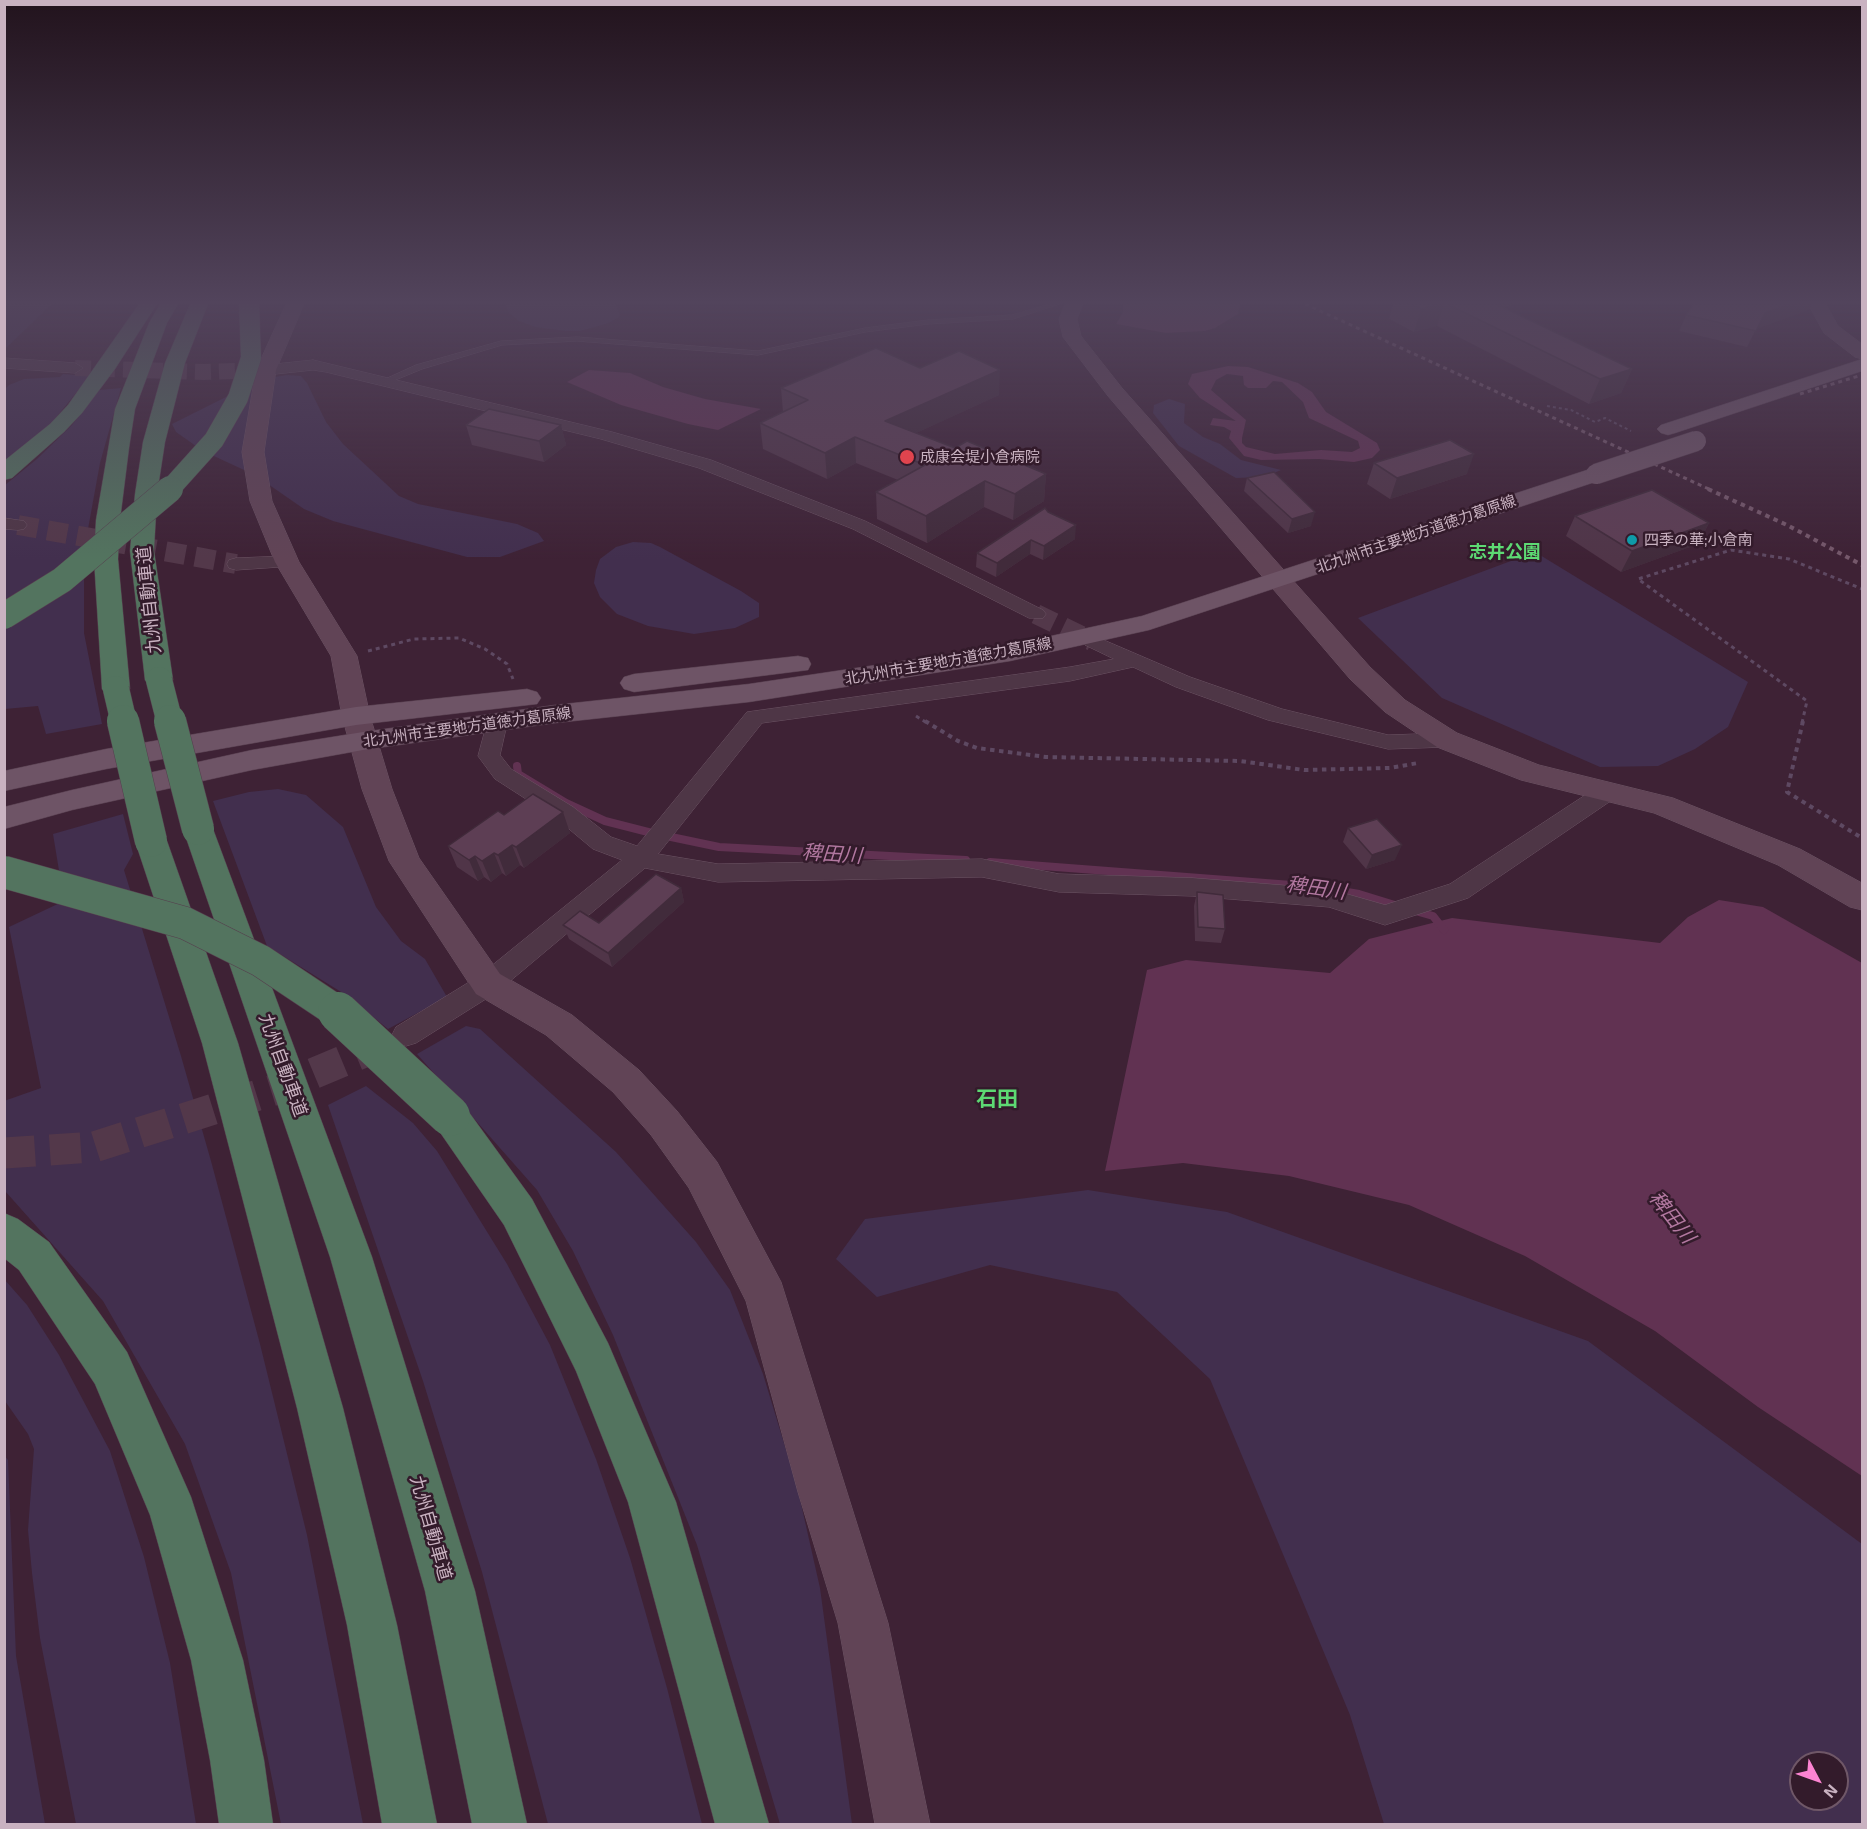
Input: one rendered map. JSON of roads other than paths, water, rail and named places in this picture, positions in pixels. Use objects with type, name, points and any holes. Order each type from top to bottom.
[{"type":"highway","points":[[4,473],[57,428],[90,389]]},
{"type":"highway","name":"九州自動車道","points":[[133,389],[125,409],[108,520],[106,558],[116,689],[151,841],[220,1043],[320,1408],[372,1625],[410,1824]]},
{"type":"highway","name":"九州自動車道","points":[[168,389],[154,442],[146,494],[142,551],[159,680],[198,830],[351,1257],[450,1591],[500,1824]]},
{"type":"highway","points":[[4,616],[62,580],[164,496],[214,440],[241,389]]},
{"type":"highway","points":[[4,872],[185,923],[261,961],[337,1011],[450,1116],[518,1212],[593,1358],[652,1502],[742,1824]]},
{"type":"highway","points":[[4,1232],[34,1256],[111,1368],[174,1514],[217,1660],[237,1760],[246,1824]]},
{"type":"main road","name":"北九州市主要地方道徳力葛原線","points":[[1585,468],[1668,429],[1789,389]]},
{"type":"main road","name":"北九州市主要地方道徳力葛原線","points":[[4,818],[72,800],[252,760],[360,729],[496,724],[555,714],[749,693],[1010,652],[1149,622],[1273,572],[1585,468],[1696,441],[1847,389]]},
{"type":"main road","name":"北九州市主要地方道徳力葛原線","points":[[4,781],[106,759],[360,729],[520,699],[689,676],[841,660],[1000,636],[1273,572]]},
{"type":"street","points":[[263,389],[253,452],[261,501],[287,562],[344,656],[360,729],[377,789],[405,861],[488,984],[559,1025],[626,1081],[664,1123],[703,1176],[766,1296],[822,1492],[863,1623],[903,1824]]},
{"type":"street","points":[[419,389],[606,435],[705,464],[859,525],[1036,614]]},
{"type":"street","points":[[1113,389],[1360,673],[1395,706],[1447,740],[1531,773],[1662,805],[1789,857],[1863,898]]},
{"type":"street","points":[[236,564],[287,562]]},
{"type":"street","points":[[1092,641],[1183,682],[1276,716],[1388,742],[1447,740]]},
{"type":"street","points":[[406,1035],[488,984],[640,859],[755,717],[1070,674],[1133,661]]},
{"type":"street","points":[[496,724],[489,756],[503,774],[565,813],[602,843],[640,859],[718,873],[982,868],[1059,883],[1192,887],[1329,898],[1385,915],[1459,891],[1607,792]]},
{"type":"water","points":[[584,389],[671,389],[705,399],[761,409],[718,430],[621,405]]},
{"type":"water","points":[[1193,389],[1211,389],[1246,420],[1242,443],[1246,447],[1275,454],[1321,450],[1352,452],[1360,448],[1358,441],[1309,418],[1303,402],[1290,389],[1308,389],[1326,412],[1377,443],[1380,450],[1372,458],[1354,462],[1319,459],[1261,460],[1244,456],[1229,438],[1231,431],[1224,427],[1210,425],[1213,418],[1236,421],[1200,398]]},
{"type":"water","points":[[1719,900],[1763,907],[1862,963],[1862,1476],[1758,1407],[1655,1331],[1525,1256],[1409,1205],[1289,1176],[1183,1163],[1105,1171],[1147,970],[1186,960],[1330,973],[1369,939],[1452,918],[1660,943],[1688,917]]},
{"type":"waterway","name":"稗田川","points":[[517,766],[518,774],[566,803],[605,821],[652,833],[719,847],[966,860]]},
{"type":"waterway","name":"稗田川","points":[[990,862],[1318,887],[1359,894],[1398,906]]},
{"type":"waterway","name":"稗田川","points":[[1412,910],[1433,916],[1444,930]]},
{"type":"tunnel","points":[[18,525],[236,564]]},
{"type":"tunnel","points":[[1036,614],[1092,641]]},
{"type":"tunnel","points":[[4,1153],[94,1147],[274,1090],[386,1043]]},
{"type":"railway","points":[[1491,389],[1711,490]]},
{"type":"railway","points":[[1800,394],[1815,389]]},
{"type":"railway","points":[[1708,489],[1787,525],[1862,565]]},
{"type":"place","name":"成康会堤小倉病院","points":[[907,457]]},
{"type":"place","name":"四季の華;小倉南","points":[[1632,540]]},
{"type":"district","name":"志井公園","points":[[1505,552]]},
{"type":"district","name":"石田","points":[[997,1099]]}]
